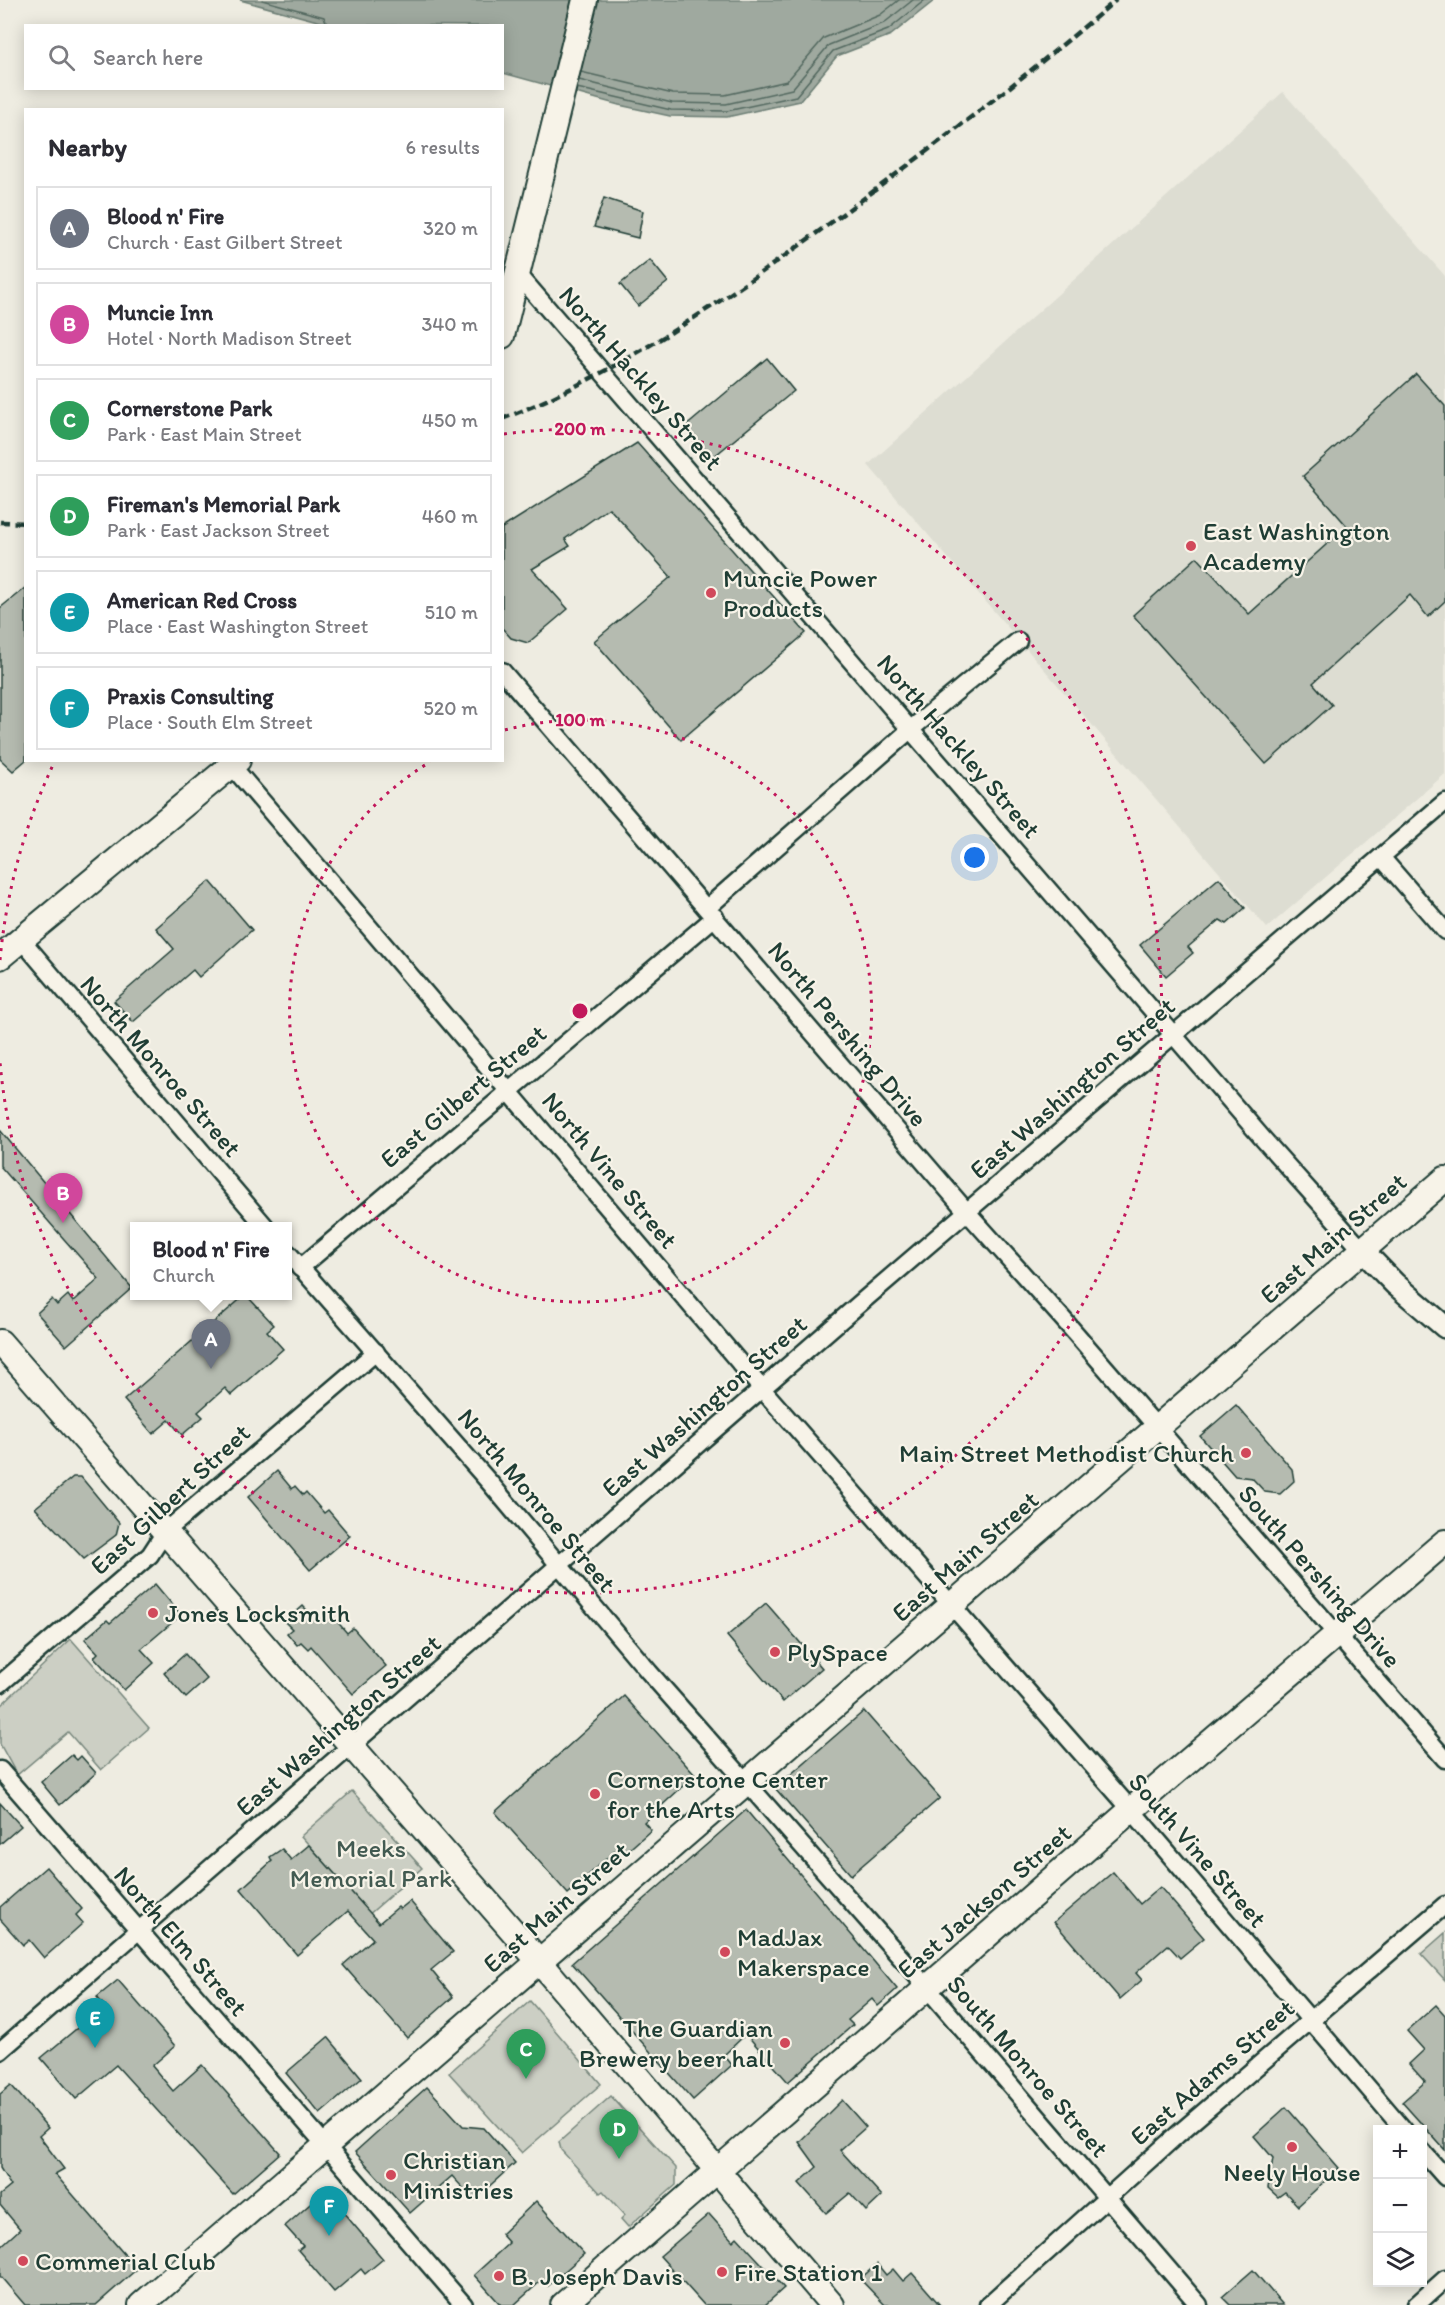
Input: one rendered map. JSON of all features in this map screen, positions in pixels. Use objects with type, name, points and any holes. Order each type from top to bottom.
[{"type":"main road","points":[[504,328],[585,0]]},
{"type":"main road","points":[[0,957],[20,938],[235,763]]},
{"type":"main road","name":"East Main Street","points":[[141,2305],[745,1781],[1445,1179]]},
{"type":"main road","points":[[0,1342],[538,1960],[832,2305]]},
{"type":"main road","name":"East Jackson Street","points":[[563,2305],[1131,1810],[1445,1542]]},
{"type":"street","name":"North Hackley Street","points":[[517,273],[1173,1035],[1363,1251]]},
{"type":"street","name":"East Gilbert Street","points":[[300,1268],[711,912],[911,729],[1018,641]]},
{"type":"street","name":"North Pershing Drive","points":[[504,673],[967,1212],[1156,1428]]},
{"type":"street","name":"North Vine Street","points":[[235,763],[762,1389],[952,1605]]},
{"type":"street","name":"East Washington Street","points":[[0,2051],[352,1748],[762,1389],[1445,802]]},
{"type":"street","points":[[1381,857],[1445,931]]},
{"type":"street","name":"North Monroe Street","points":[[20,938],[261,1222]]},
{"type":"street","points":[[1363,1251],[1395,1284],[1445,1327]]},
{"type":"street","name":"North Monroe Street","points":[[292,1259],[561,1565],[649,1672],[745,1781]]},
{"type":"street","name":"East Gilbert Street","points":[[0,1684],[150,1555],[165,1532],[376,1352]]},
{"type":"street","name":"South Pershing Drive","points":[[1156,1428],[1445,1759]]},
{"type":"street","name":"South Vine Street","points":[[952,1605],[1131,1810],[1400,2125]]},
{"type":"street","name":"North Elm Street","points":[[0,1770],[323,2146],[464,2305]]},
{"type":"street","name":"South Monroe Street","points":[[745,1781],[928,1989],[1199,2305]]},
{"type":"street","name":"East Adams Street","points":[[988,2305],[1310,2020],[1445,1905]]},
{"type":"street","points":[[1427,2157],[1445,2177]]},
{"type":"street","points":[[1416,2305],[1445,2279]]},
{"type":"shaded area","name":"East Washington Academy","points":[[1283,92],[1445,276],[1445,774],[1267,928],[868,465]]},
{"type":"green space","points":[[71,1639],[149,1728],[101,1770],[68,1732],[17,1775],[0,1744],[0,1706]]},
{"type":"green space","name":"Meeks Memorial Park","points":[[352,1791],[422,1868],[367,1916],[360,1902],[301,1836]]},
{"type":"green space","points":[[1445,1933],[1445,1980],[1421,1954]]},
{"type":"green space","points":[[530,2001],[601,2084],[522,2153],[449,2073]]},
{"type":"green space","points":[[611,2096],[676,2168],[676,2185],[628,2227],[621,2219],[625,2215],[603,2191],[600,2193],[561,2150],[559,2142]]},
{"type":"water","points":[[240,0],[935,0],[891,35],[837,56],[800,101],[727,117],[670,116],[619,105],[504,73],[504,24],[328,24]]},
{"type":"building","points":[[604,198],[643,211],[638,238],[594,227]]},
{"type":"building","points":[[650,260],[668,282],[638,306],[620,284]]},
{"type":"building","points":[[767,358],[794,391],[712,458],[685,427]]},
{"type":"building","name":"East Washington Academy","points":[[1416,374],[1445,406],[1445,601],[1428,617],[1410,595],[1313,683],[1332,705],[1266,764],[1133,615],[1197,557],[1249,614],[1347,526],[1303,476]]},
{"type":"building","name":"Muncie Power Products","points":[[637,443],[806,633],[681,740],[594,641],[671,577],[609,508],[565,539],[570,546],[532,569],[568,609],[528,643],[511,638],[504,630],[504,527]]},
{"type":"building","points":[[24,589],[24,762],[13,771],[0,759],[0,608]]},
{"type":"building","points":[[1219,878],[1245,908],[1227,924],[1220,920],[1188,947],[1193,953],[1166,976],[1140,945]]},
{"type":"building","points":[[210,881],[252,930],[199,977],[193,970],[133,1022],[114,1001],[174,949],[156,928]]},
{"type":"building","points":[[0,1130],[130,1286],[130,1290],[66,1346],[37,1313],[52,1299],[57,1305],[68,1295],[73,1302],[99,1279],[0,1166]]},
{"type":"building","points":[[239,1300],[251,1300],[274,1325],[267,1331],[283,1349],[231,1395],[225,1388],[198,1412],[203,1417],[182,1435],[169,1420],[153,1434],[124,1400]]},
{"type":"building","name":"Main Street Methodist Church","points":[[1236,1405],[1292,1469],[1294,1481],[1280,1494],[1265,1492],[1252,1478],[1235,1476],[1200,1436]]},
{"type":"building","points":[[277,1471],[292,1489],[295,1486],[303,1495],[306,1492],[324,1513],[328,1510],[350,1536],[310,1570],[248,1497]]},
{"type":"building","points":[[73,1477],[81,1477],[119,1523],[116,1535],[84,1559],[35,1508]]},
{"type":"building","points":[[155,1584],[181,1615],[141,1649],[154,1663],[124,1690],[94,1657],[98,1653],[85,1639],[107,1620],[110,1623]]},
{"type":"building","name":"PlySpace","points":[[766,1603],[822,1668],[783,1702],[727,1636]]},
{"type":"building","points":[[303,1606],[318,1622],[329,1612],[347,1633],[353,1628],[386,1666],[353,1694],[311,1646],[308,1649],[301,1642],[297,1645],[287,1633],[292,1629],[285,1622]]},
{"type":"building","name":"Jones Locksmith","points":[[185,1654],[207,1679],[186,1698],[164,1673]]},
{"type":"building","name":"Cornerstone Center for the Arts","points":[[624,1696],[695,1775],[644,1822],[651,1830],[624,1854],[618,1848],[568,1894],[495,1812]]},
{"type":"building","points":[[864,1711],[940,1798],[851,1875],[775,1788]]},
{"type":"building","points":[[72,1755],[77,1760],[81,1756],[96,1773],[60,1805],[41,1782]]},
{"type":"building","points":[[0,1803],[21,1826],[0,1844]]},
{"type":"building","name":"MadJax Makerspace","points":[[746,1810],[897,1989],[878,2006],[872,1999],[848,2020],[853,2025],[788,2082],[746,2034],[724,2055],[732,2065],[693,2100],[572,1963]]},
{"type":"building","points":[[309,1845],[379,1923],[398,1907],[400,1909],[410,1901],[453,1952],[431,1970],[453,1997],[407,2038],[343,1965],[373,1939],[348,1911],[297,1955],[241,1889],[272,1861],[270,1857],[282,1849],[291,1860]]},
{"type":"building","points":[[46,1867],[82,1909],[76,1915],[83,1923],[44,1958],[29,1940],[23,1945],[0,1919],[0,1907]]},
{"type":"building","points":[[1113,1872],[1140,1904],[1160,1887],[1204,1938],[1180,1958],[1168,1945],[1136,1973],[1142,1980],[1120,1999],[1054,1922]]},
{"type":"building","points":[[118,1980],[175,2046],[152,2066],[173,2091],[202,2065],[280,2153],[233,2194],[116,2065],[76,2099],[41,2058],[104,2006],[97,1997]]},
{"type":"building","points":[[1436,2005],[1445,2015],[1445,2150],[1427,2130],[1427,2125],[1423,2125],[1402,2102],[1425,2082],[1409,2064],[1424,2050],[1407,2031]]},
{"type":"building","points":[[328,2037],[362,2078],[320,2114],[286,2073]]},
{"type":"building","points":[[11,2085],[48,2128],[39,2136],[64,2169],[55,2174],[137,2269],[96,2305],[25,2305],[0,2276],[0,2247],[20,2229],[0,2205],[0,2195],[11,2186],[0,2168],[0,2094]]},
{"type":"building","points":[[427,2087],[463,2126],[484,2128],[515,2163],[474,2200],[452,2176],[410,2213],[355,2152]]},
{"type":"building","points":[[842,2100],[866,2127],[840,2150],[882,2196],[866,2211],[850,2193],[826,2213],[799,2183],[817,2167],[799,2142]]},
{"type":"building","name":"Neely House","points":[[1286,2107],[1339,2168],[1298,2206],[1285,2192],[1278,2197],[1268,2188],[1273,2158],[1254,2136]]},
{"type":"building","points":[[325,2191],[383,2259],[365,2274],[361,2269],[334,2292],[298,2250],[303,2246],[285,2226]]},
{"type":"building","points":[[536,2201],[584,2254],[548,2286],[542,2280],[514,2305],[501,2305],[474,2275],[509,2243],[501,2234]]},
{"type":"building","name":"Fire Station 1","points":[[709,2214],[733,2241],[737,2237],[784,2288],[765,2305],[704,2305],[660,2256]]},
{"type":"building","points":[[877,2264],[886,2275],[893,2269],[903,2281],[912,2273],[940,2305],[885,2305],[860,2279]]},
{"type":"building","points":[[1253,2270],[1283,2305],[1230,2305],[1222,2297]]},
{"type":"railway","points":[[504,418],[597,375],[643,350],[731,293],[817,233],[924,153],[1116,0]]},
{"type":"railway","points":[[0,522],[24,523]]},
{"type":"place","name":"East Washington Academy","points":[[1191,546]]},
{"type":"place","name":"Muncie Power Products","points":[[711,593]]},
{"type":"place","name":"Muncie Inn","points":[[63,1223]]},
{"type":"place","name":"Blood n' Fire","points":[[211,1369]]},
{"type":"place","name":"Main Street Methodist Church","points":[[1246,1453]]},
{"type":"place","name":"Jones Locksmith","points":[[153,1613]]},
{"type":"place","name":"PlySpace","points":[[775,1652]]},
{"type":"place","name":"Cornerstone Center for the Arts","points":[[595,1794]]},
{"type":"place","name":"MadJax Makerspace","points":[[725,1952]]},
{"type":"place","name":"The Guardian Brewery beer hall","points":[[785,2043]]},
{"type":"place","name":"American Red Cross","points":[[95,2048]]},
{"type":"place","name":"Cornerstone Park","points":[[526,2079]]},
{"type":"place","name":"Neely House","points":[[1292,2147]]},
{"type":"place","name":"Fireman's Memorial Park","points":[[619,2159]]},
{"type":"place","name":"Christian Ministries","points":[[391,2175]]},
{"type":"place","name":"Praxis Consulting","points":[[329,2236]]},
{"type":"place","name":"Commerial Club","points":[[23,2261]]},
{"type":"place","name":"Fire Station 1","points":[[722,2272]]},
{"type":"place","name":"B. Joseph Davis","points":[[499,2276]]}]
